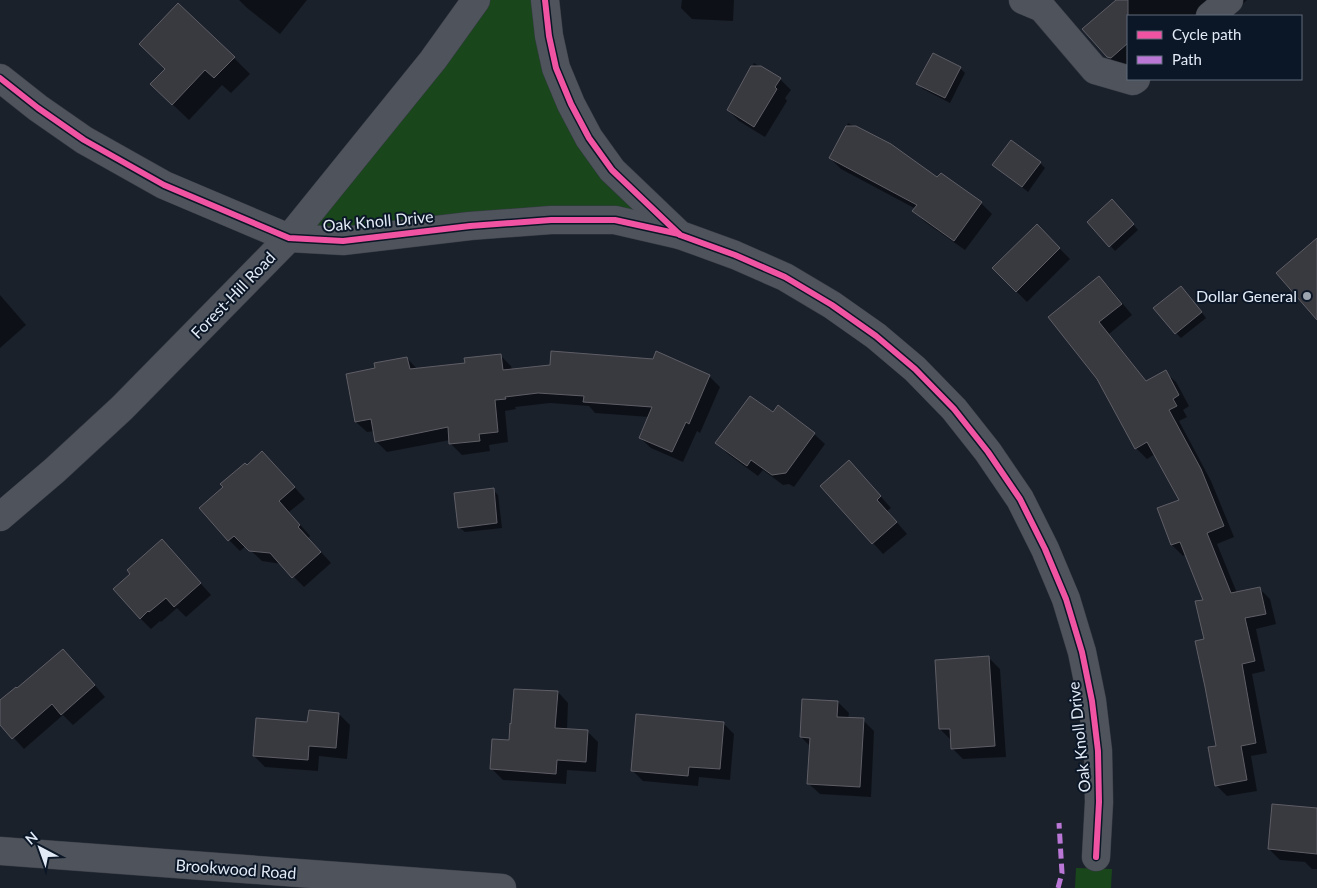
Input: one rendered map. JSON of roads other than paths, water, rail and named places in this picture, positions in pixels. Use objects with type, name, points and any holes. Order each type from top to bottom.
[{"type":"street","name":"Forest-Hill Road","points":[[0,517],[56,470],[122,408],[289,238],[433,60],[476,0]]},
{"type":"street","name":"Oak Knoll Drive","points":[[545,0],[549,36],[556,68],[570,104],[589,138],[612,170],[680,234]]},
{"type":"street","points":[[1211,15],[1229,0]]},
{"type":"street","points":[[1038,3],[1094,70],[1127,79]]},
{"type":"street","name":"Oak Knoll Drive","points":[[0,78],[38,108],[84,140],[156,180],[289,238],[343,241],[470,226],[550,220],[614,220],[680,234],[785,277],[832,305],[876,336],[915,369],[954,409],[993,458],[1020,499],[1045,549],[1066,599],[1082,652],[1092,701],[1098,752],[1099,802],[1096,857]]},
{"type":"street","name":"Brookwood Road","points":[[0,851],[364,883],[502,888]]},
{"type":"place","name":"Dollar General","points":[[1307,296]]}]
